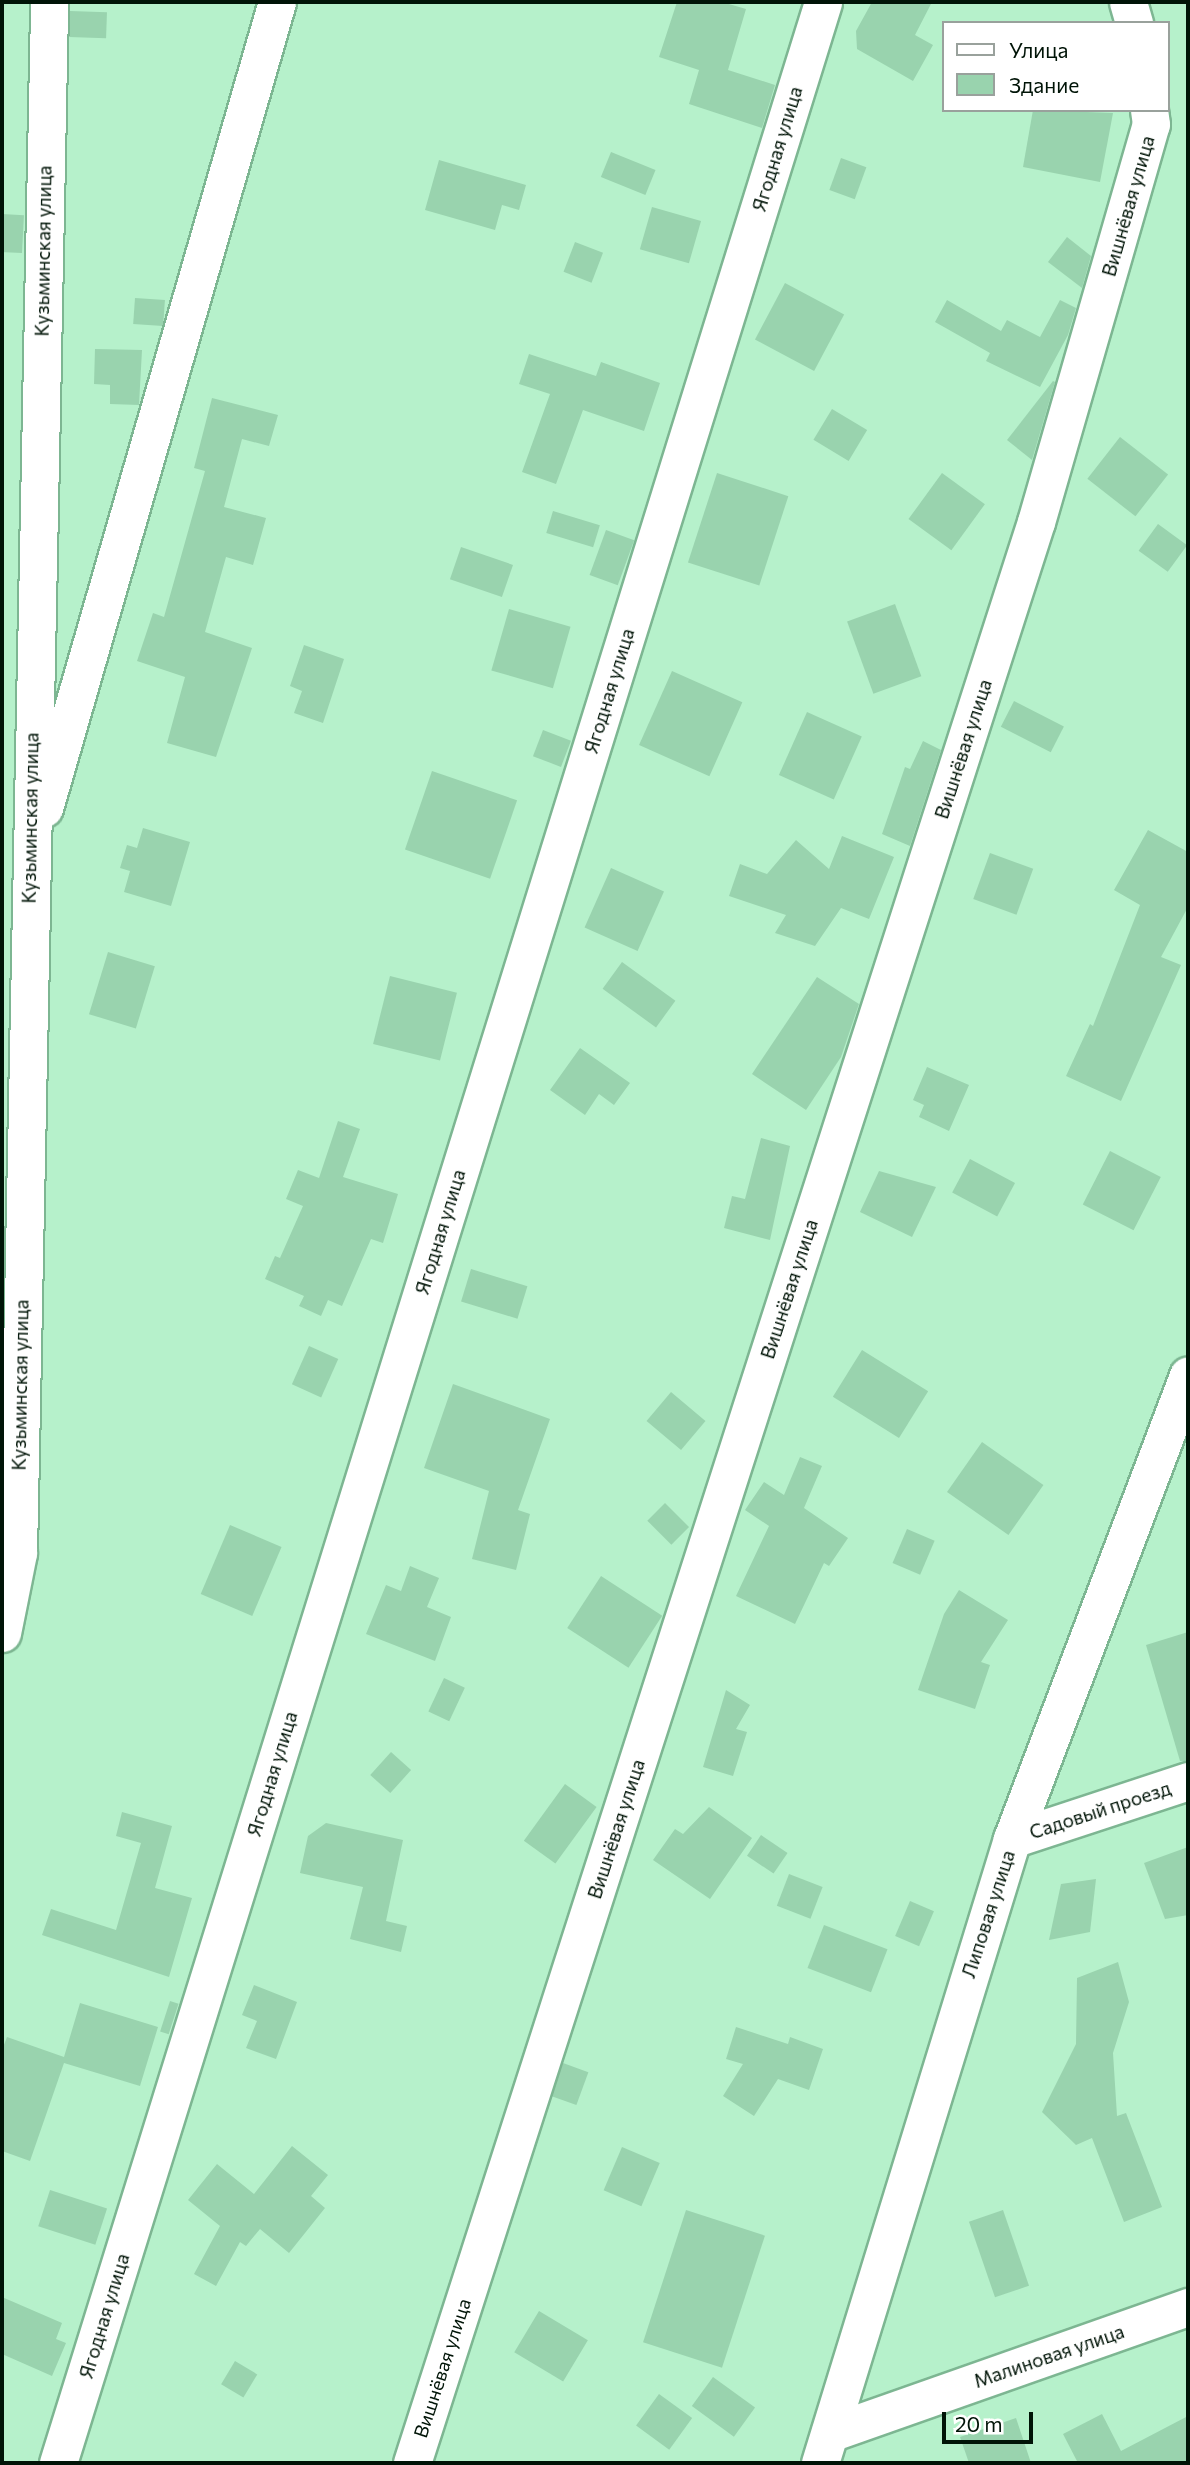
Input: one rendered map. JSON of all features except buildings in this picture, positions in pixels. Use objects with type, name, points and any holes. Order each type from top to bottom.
[{"type":"street","name":"Кузьминская улица","points":[[2,1633],[18,1553],[15,932],[29,857],[48,2]]},
{"type":"street","points":[[29,857],[277,2]]},
{"type":"street","name":"Ягодная улица","points":[[58,2463],[822,2]]},
{"type":"street","points":[[1128,2],[1133,21]]},
{"type":"street","name":"Вишнёвая улица","points":[[412,2463],[1036,522],[1151,124],[1149,112]]},
{"type":"street","name":"Липовая улица","points":[[825,2448],[1012,1839],[1188,1375]]},
{"type":"street","name":"Садовый проезд","points":[[1012,1839],[1188,1782]]},
{"type":"street","name":"Малиновая улица","points":[[825,2448],[1188,2307]]}]
